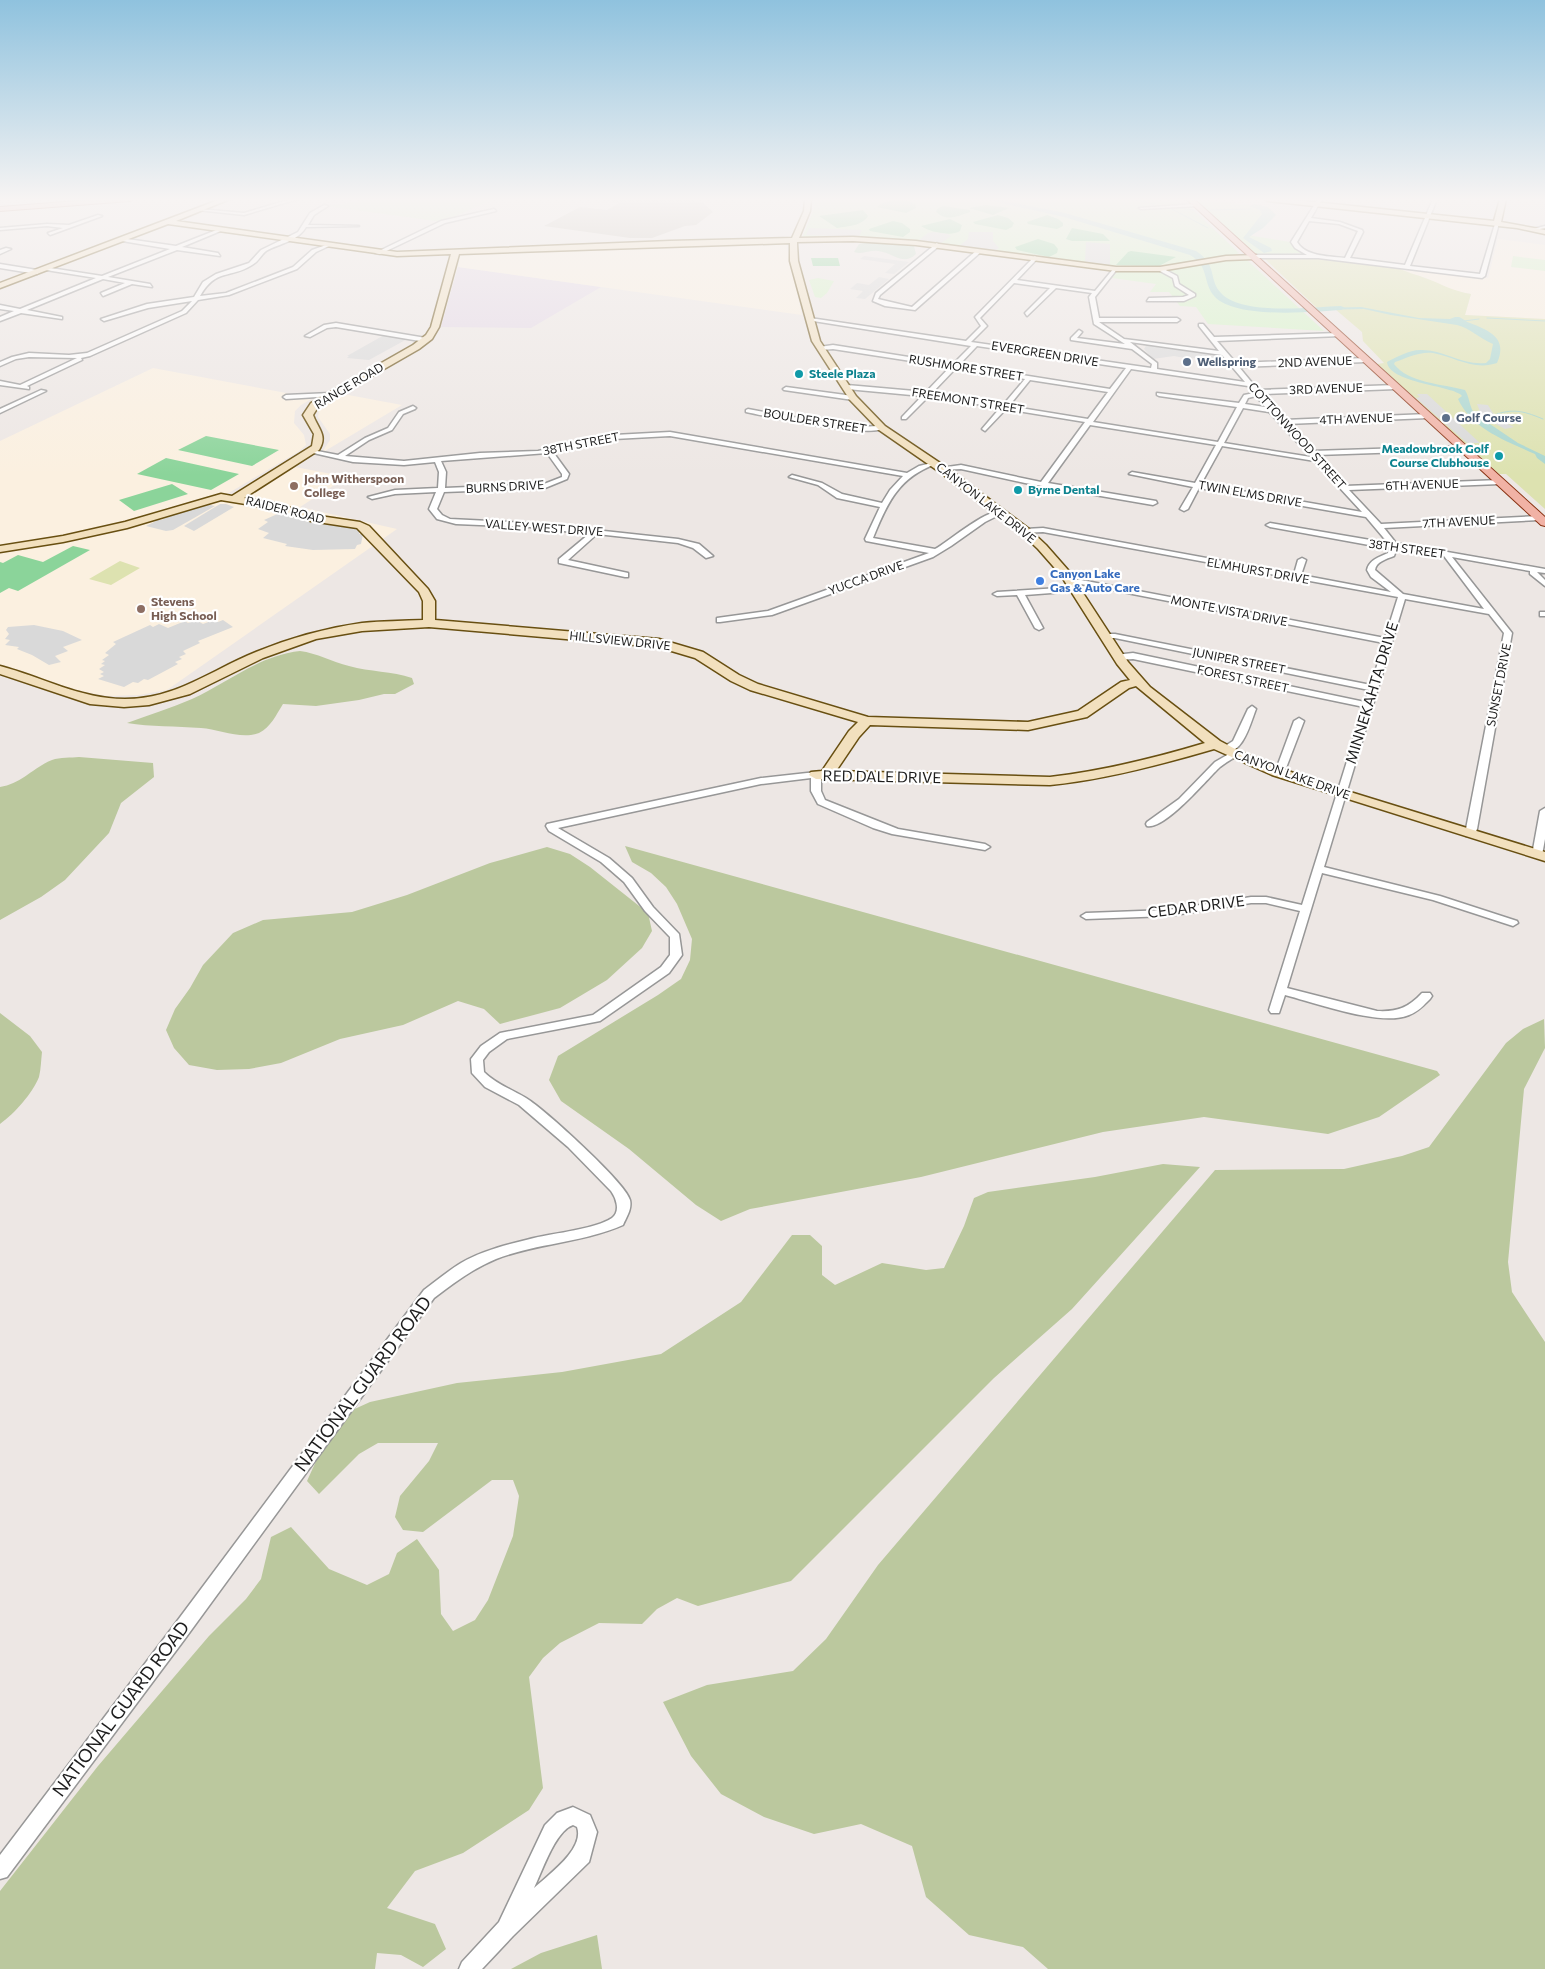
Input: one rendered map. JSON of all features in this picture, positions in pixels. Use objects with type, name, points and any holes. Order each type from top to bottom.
[{"type":"main road","points":[[1291,291],[1542,521]]},
{"type":"street","points":[[0,319],[70,291]]},
{"type":"street","points":[[103,294],[111,291]]},
{"type":"street","points":[[20,386],[184,312],[197,299],[201,291]]},
{"type":"street","points":[[104,319],[146,306],[228,294],[235,291]]},
{"type":"street","points":[[308,336],[326,326],[336,325],[426,340],[435,327],[445,291]]},
{"type":"street","name":"CANYON LAKE DRIVE","points":[[802,291],[816,341],[853,398],[882,428],[938,466],[1026,531],[1052,557],[1073,586],[1118,657],[1138,682],[1158,701],[1224,750],[1277,772],[1541,856]]},
{"type":"street","points":[[882,291],[875,297],[878,302],[913,309],[934,291]]},
{"type":"street","points":[[968,342],[984,326],[977,318],[1003,291]]},
{"type":"street","points":[[1027,314],[1050,291]]},
{"type":"street","points":[[1085,291],[1094,292],[1092,297],[1097,324],[1135,347],[1152,360],[1155,364],[1154,370]]},
{"type":"street","points":[[1149,300],[1184,299],[1193,295],[1186,291]]},
{"type":"street","points":[[0,307],[60,318]]},
{"type":"street","name":"EVERGREEN DRIVE","points":[[810,320],[1251,385]]},
{"type":"street","points":[[1096,320],[1177,320]]},
{"type":"street","name":"COTTONWOOD STREET","points":[[1201,325],[1271,410],[1313,453],[1394,545]]},
{"type":"street","points":[[1079,332],[1073,339],[1135,347]]},
{"type":"street","points":[[1212,340],[1339,335]]},
{"type":"street","points":[[1122,339],[1223,353]]},
{"type":"street","name":"RANGE ROAD","points":[[312,452],[320,438],[310,420],[309,413],[314,405],[426,340]]},
{"type":"street","points":[[904,418],[976,344]]},
{"type":"street","name":"RUSHMORE STREET","points":[[821,348],[833,347],[1111,391]]},
{"type":"street","points":[[0,364],[14,358],[29,355],[70,357],[88,355]]},
{"type":"street","name":"2ND AVENUE","points":[[1234,365],[1366,360]]},
{"type":"street","points":[[1043,484],[1130,367]]},
{"type":"street","points":[[985,429],[1029,378]]},
{"type":"street","points":[[0,383],[43,391],[0,411]]},
{"type":"street","name":"FREEMONT STREET","points":[[846,387],[926,394],[1319,460]]},
{"type":"street","name":"3RD AVENUE","points":[[1258,393],[1396,387]]},
{"type":"street","points":[[786,388],[853,398]]},
{"type":"street","points":[[1184,509],[1246,396],[1258,393]]},
{"type":"street","points":[[286,397],[331,394]]},
{"type":"street","points":[[1159,394],[1271,410]]},
{"type":"street","points":[[338,458],[367,439],[390,429],[401,413],[413,408]]},
{"type":"street","name":"BOULDER STREET","points":[[748,410],[823,424],[866,429],[882,428]]},
{"type":"street","name":"4TH AVENUE","points":[[1283,422],[1428,416]]},
{"type":"street","name":"38TH STREET","points":[[312,452],[338,458],[404,463],[480,454],[550,451],[614,437],[670,434],[907,475]]},
{"type":"street","points":[[1313,453],[1463,448]]},
{"type":"street","name":"BURNS DRIVE","points":[[440,491],[554,484],[564,478],[566,474],[550,451]]},
{"type":"street","points":[[236,498],[312,452]]},
{"type":"street","name":"VALLEY WEST DRIVE","points":[[437,460],[444,468],[444,473],[433,509],[435,514],[446,520],[530,525],[688,543],[702,549],[709,556]]},
{"type":"street","points":[[937,552],[869,539],[883,505],[889,495],[907,475],[938,466],[960,467],[986,474],[1153,503]]},
{"type":"street","name":"TWIN ELMS DRIVE","points":[[1132,474],[1369,515]]},
{"type":"street","points":[[792,477],[820,484],[840,496],[883,505]]},
{"type":"street","name":"6TH AVENUE","points":[[1344,488],[1500,482]]},
{"type":"street","points":[[372,497],[395,492],[440,491]]},
{"type":"street","name":"RAIDER ROAD","points":[[0,548],[70,538],[119,527],[216,497],[236,498],[271,504],[311,518],[360,525],[366,528],[424,591],[429,601],[429,623]]},
{"type":"street","name":"YUCCA DRIVE","points":[[720,620],[769,613],[937,552],[986,517],[1001,512]]},
{"type":"street","name":"7TH AVENUE","points":[[1379,526],[1542,521]]},
{"type":"street","name":"38TH STREET","points":[[1270,525],[1380,546],[1394,545],[1545,571]]},
{"type":"street","name":"ELMHURST DRIVE","points":[[1026,531],[1043,530],[1296,578],[1490,612]]},
{"type":"street","points":[[595,532],[562,561],[625,576]]},
{"type":"street","points":[[1394,545],[1391,554],[1376,559],[1371,564],[1370,569],[1374,576],[1395,589],[1402,597]]},
{"type":"street","name":"SUNSET DRIVE","points":[[1448,554],[1448,557],[1508,633],[1470,834]]},
{"type":"street","points":[[1296,578],[1302,560]]},
{"type":"street","points":[[1534,569],[1533,572],[1545,584]]},
{"type":"street","name":"MONTE VISTA DRIVE","points":[[997,594],[1073,586],[1081,582],[1388,641]]},
{"type":"street","points":[[1020,593],[1039,628]]},
{"type":"street","name":"MINNEKAHTA DRIVE","points":[[1275,1010],[1402,597]]},
{"type":"street","name":"HILLSVIEW DRIVE","points":[[0,670],[90,700],[124,703],[172,696],[264,652],[313,636],[362,627],[429,623],[660,643],[699,655],[735,678],[754,687],[866,721],[1028,726],[1082,714],[1125,684],[1138,682]]},
{"type":"street","name":"JUNIPER STREET","points":[[1105,636],[1115,636],[1374,688]]},
{"type":"street","name":"FOREST STREET","points":[[1118,657],[1133,656],[1368,705]]},
{"type":"street","points":[[828,709],[847,719],[852,725],[854,734]]},
{"type":"street","points":[[1151,824],[1182,801],[1218,764],[1224,750],[1238,743],[1252,709]]},
{"type":"street","points":[[866,721],[854,734],[829,770],[823,775],[816,792],[822,802],[896,832],[985,847]]},
{"type":"street","points":[[1277,772],[1281,768],[1299,721]]},
{"type":"street","name":"RED DALE DRIVE","points":[[551,826],[761,781],[823,775],[1050,781],[1069,779],[1179,755],[1224,750]]},
{"type":"street","points":[[1541,856],[1545,811]]},
{"type":"street","name":"NATIONAL GUARD ROAD","points":[[0,1870],[178,1634],[429,1294],[467,1266],[495,1254],[534,1243],[600,1229],[618,1220],[621,1215],[624,1209],[623,1198],[616,1187],[572,1144],[523,1102],[489,1084],[478,1073],[477,1059],[485,1049],[504,1036],[596,1018],[665,970],[676,955],[674,936],[649,909],[628,880],[605,860],[553,830],[551,826]]},
{"type":"street","points":[[1319,869],[1436,898],[1514,923]]},
{"type":"street","name":"CEDAR DRIVE","points":[[1086,916],[1168,914],[1251,900],[1266,900],[1306,909]]},
{"type":"street","points":[[1280,990],[1377,1015],[1392,1016],[1413,1010],[1426,996]]},
{"type":"street","points":[[469,1969],[506,1929],[582,1856],[588,1832],[584,1821],[573,1816],[564,1820],[551,1831],[506,1929]]},
{"type":"shaded area","points":[[451,291],[594,291],[531,328],[441,327]]},
{"type":"shaded area","points":[[629,291],[797,291],[802,315]]},
{"type":"shaded area","points":[[863,291],[875,291],[865,299],[856,298]]},
{"type":"shaded area","points":[[1455,291],[1545,291],[1545,319],[1465,315],[1471,294]]},
{"type":"shaded area","points":[[386,334],[409,338],[369,360],[347,358],[349,356],[347,356]]},
{"type":"shaded area","points":[[1147,344],[1221,354],[1226,360],[1198,357],[1190,359],[1174,356],[1153,359],[1144,349]]},
{"type":"shaded area","points":[[153,368],[313,398],[295,411],[294,423],[304,435],[306,445],[298,452],[227,494],[198,499],[128,522],[59,536],[0,545],[0,441]]},
{"type":"shaded area","points":[[343,394],[402,405],[323,451],[330,440],[330,434],[318,417],[319,411],[322,406]]},
{"type":"shaded area","name":"Golf Course","points":[[1417,394],[1427,394],[1480,443],[1467,443],[1416,398],[1420,397]]},
{"type":"shaded area","points":[[1477,404],[1488,405],[1496,418],[1514,427],[1505,429],[1488,420],[1481,414]]},
{"type":"shaded area","name":"Stevens High School","points":[[290,466],[347,477],[300,507],[397,529],[167,690],[139,695],[108,696],[83,692],[0,666],[0,551],[59,543],[120,531],[219,499],[240,495]]},
{"type":"shaded area","points":[[206,504],[215,506],[173,530],[166,531],[146,526],[158,520],[189,509],[199,508]]},
{"type":"shaded area","points":[[220,504],[234,507],[194,531],[184,526]]},
{"type":"shaded area","points":[[284,511],[347,527],[356,527],[360,530],[359,534],[363,534],[361,544],[357,545],[355,549],[313,550],[285,546],[287,544],[263,538],[269,533],[258,529],[268,522],[264,520]]},
{"type":"shaded area","points":[[196,620],[203,624],[214,620],[218,622],[223,620],[233,627],[198,641],[200,643],[183,651],[186,654],[179,657],[182,659],[175,662],[178,664],[148,680],[144,679],[138,683],[133,682],[124,687],[98,679],[104,676],[100,674],[104,672],[99,669],[105,665],[101,664],[105,661],[102,660],[109,655],[105,653],[116,644],[113,642],[150,625],[153,627],[159,624],[168,628],[185,621],[188,623]]},
{"type":"shaded area","points":[[34,625],[63,631],[82,640],[63,647],[68,651],[55,656],[61,662],[49,665],[17,649],[19,647],[5,645],[10,640],[5,639],[9,634],[6,630],[8,627]]},
{"type":"green space","points":[[813,291],[828,291],[821,298],[815,297]]},
{"type":"green space","points":[[1281,291],[1324,331],[1208,324],[1196,307],[1180,306],[1169,292],[1150,292]]},
{"type":"green space","points":[[1299,291],[1458,291],[1471,294],[1465,315],[1545,319],[1545,509],[1506,474],[1499,474],[1377,364],[1384,363],[1363,341],[1362,332],[1335,309],[1318,309]]},
{"type":"green space","points":[[206,436],[279,450],[252,466],[178,450]]},
{"type":"green space","points":[[166,458],[239,474],[211,490],[137,474]]},
{"type":"green space","points":[[172,484],[188,494],[134,511],[119,500]]},
{"type":"green space","points":[[73,546],[90,550],[18,591],[9,588],[0,593],[0,562],[3,563],[18,555],[43,562]]},
{"type":"green space","points":[[120,561],[140,568],[111,585],[89,579]]},
{"type":"green space","points":[[300,651],[357,668],[412,678],[414,684],[395,694],[384,694],[359,700],[316,706],[283,704],[267,727],[259,733],[252,735],[237,735],[201,728],[127,723],[192,699],[244,670],[271,658]]},
{"type":"green space","points":[[79,757],[153,763],[154,777],[121,803],[109,833],[65,880],[41,897],[0,920],[0,787],[14,783],[52,760]]},
{"type":"green space","points":[[625,846],[1437,1071],[1440,1075],[1379,1117],[1328,1134],[1204,1117],[1103,1132],[921,1177],[750,1209],[721,1221],[696,1205],[629,1149],[561,1101],[549,1080],[558,1056],[681,979],[690,960],[692,939],[677,904],[666,887],[651,873],[632,862]]},
{"type":"green space","points":[[547,847],[570,854],[590,867],[648,913],[652,931],[642,948],[607,980],[560,1008],[500,1024],[484,1009],[458,1001],[403,1025],[340,1039],[281,1063],[249,1069],[217,1070],[189,1065],[174,1048],[166,1030],[175,1009],[203,965],[233,933],[263,920],[352,912],[407,895],[490,863]]},
{"type":"green space","points":[[0,1013],[30,1036],[42,1052],[40,1074],[32,1090],[22,1103],[0,1124]]},
{"type":"green space","points":[[1544,1019],[1545,1048],[1524,1089],[1508,1262],[1512,1292],[1545,1342],[1545,1969],[1048,1969],[1023,1947],[969,1935],[926,1897],[912,1846],[861,1824],[814,1834],[764,1817],[721,1794],[691,1756],[663,1702],[707,1685],[793,1671],[826,1639],[878,1565],[1215,1170],[1344,1169],[1402,1156],[1429,1147],[1506,1043],[1523,1029]]},
{"type":"green space","points":[[1163,1164],[1200,1167],[1072,1309],[994,1378],[791,1581],[698,1606],[677,1598],[657,1609],[642,1624],[599,1623],[560,1643],[543,1658],[529,1677],[543,1788],[529,1810],[463,1853],[415,1871],[387,1908],[435,1924],[446,1949],[423,1967],[401,1955],[377,1953],[375,1969],[0,1969],[0,1891],[98,1766],[209,1636],[246,1599],[261,1579],[271,1537],[291,1527],[329,1569],[367,1585],[389,1574],[397,1553],[417,1539],[439,1570],[441,1614],[453,1631],[475,1620],[488,1600],[513,1536],[519,1496],[513,1480],[492,1480],[423,1532],[403,1530],[395,1517],[400,1496],[429,1461],[438,1443],[378,1443],[359,1454],[319,1494],[307,1481],[332,1426],[348,1412],[370,1402],[457,1383],[562,1372],[661,1354],[741,1302],[792,1235],[810,1235],[822,1246],[822,1275],[835,1285],[882,1263],[926,1270],[944,1268],[964,1226],[974,1198],[988,1192],[1095,1177]]},
{"type":"green space","points":[[597,1935],[602,1969],[511,1969],[541,1953]]},
{"type":"water","points":[[1361,307],[1419,318],[1450,319],[1459,317],[1484,329],[1495,337],[1499,341],[1500,347],[1497,363],[1480,365],[1465,363],[1428,353],[1409,357],[1394,364],[1400,370],[1417,379],[1465,390],[1475,414],[1518,443],[1545,456],[1545,464],[1535,454],[1502,439],[1481,426],[1464,409],[1458,399],[1462,396],[1460,394],[1407,379],[1390,369],[1387,362],[1407,352],[1428,350],[1469,362],[1486,363],[1490,359],[1493,344],[1457,325],[1364,309],[1321,310],[1319,308]]},
{"type":"waterway","points":[[1216,291],[1219,296],[1229,302],[1259,309],[1341,308]]},
{"type":"waterway","points":[[1487,318],[1545,321]]},
{"type":"waterway","points":[[1464,321],[1479,319]]},
{"type":"waterway","points":[[1497,414],[1509,411],[1520,412],[1543,419]]},
{"type":"waterway","points":[[1471,412],[1479,413]]},
{"type":"place","name":"Wellspring","points":[[1187,362]]},
{"type":"place","name":"Steele Plaza","points":[[799,374]]},
{"type":"place","name":"Golf Course","points":[[1446,418]]},
{"type":"place","name":"Meadowbrook Golf Course Clubhouse","points":[[1499,456]]},
{"type":"place","name":"John Witherspoon College","points":[[294,486]]},
{"type":"place","name":"Byrne Dental","points":[[1018,490]]},
{"type":"place","name":"Canyon Lake Gas & Auto Care","points":[[1040,581]]},
{"type":"place","name":"Stevens High School","points":[[141,609]]}]
